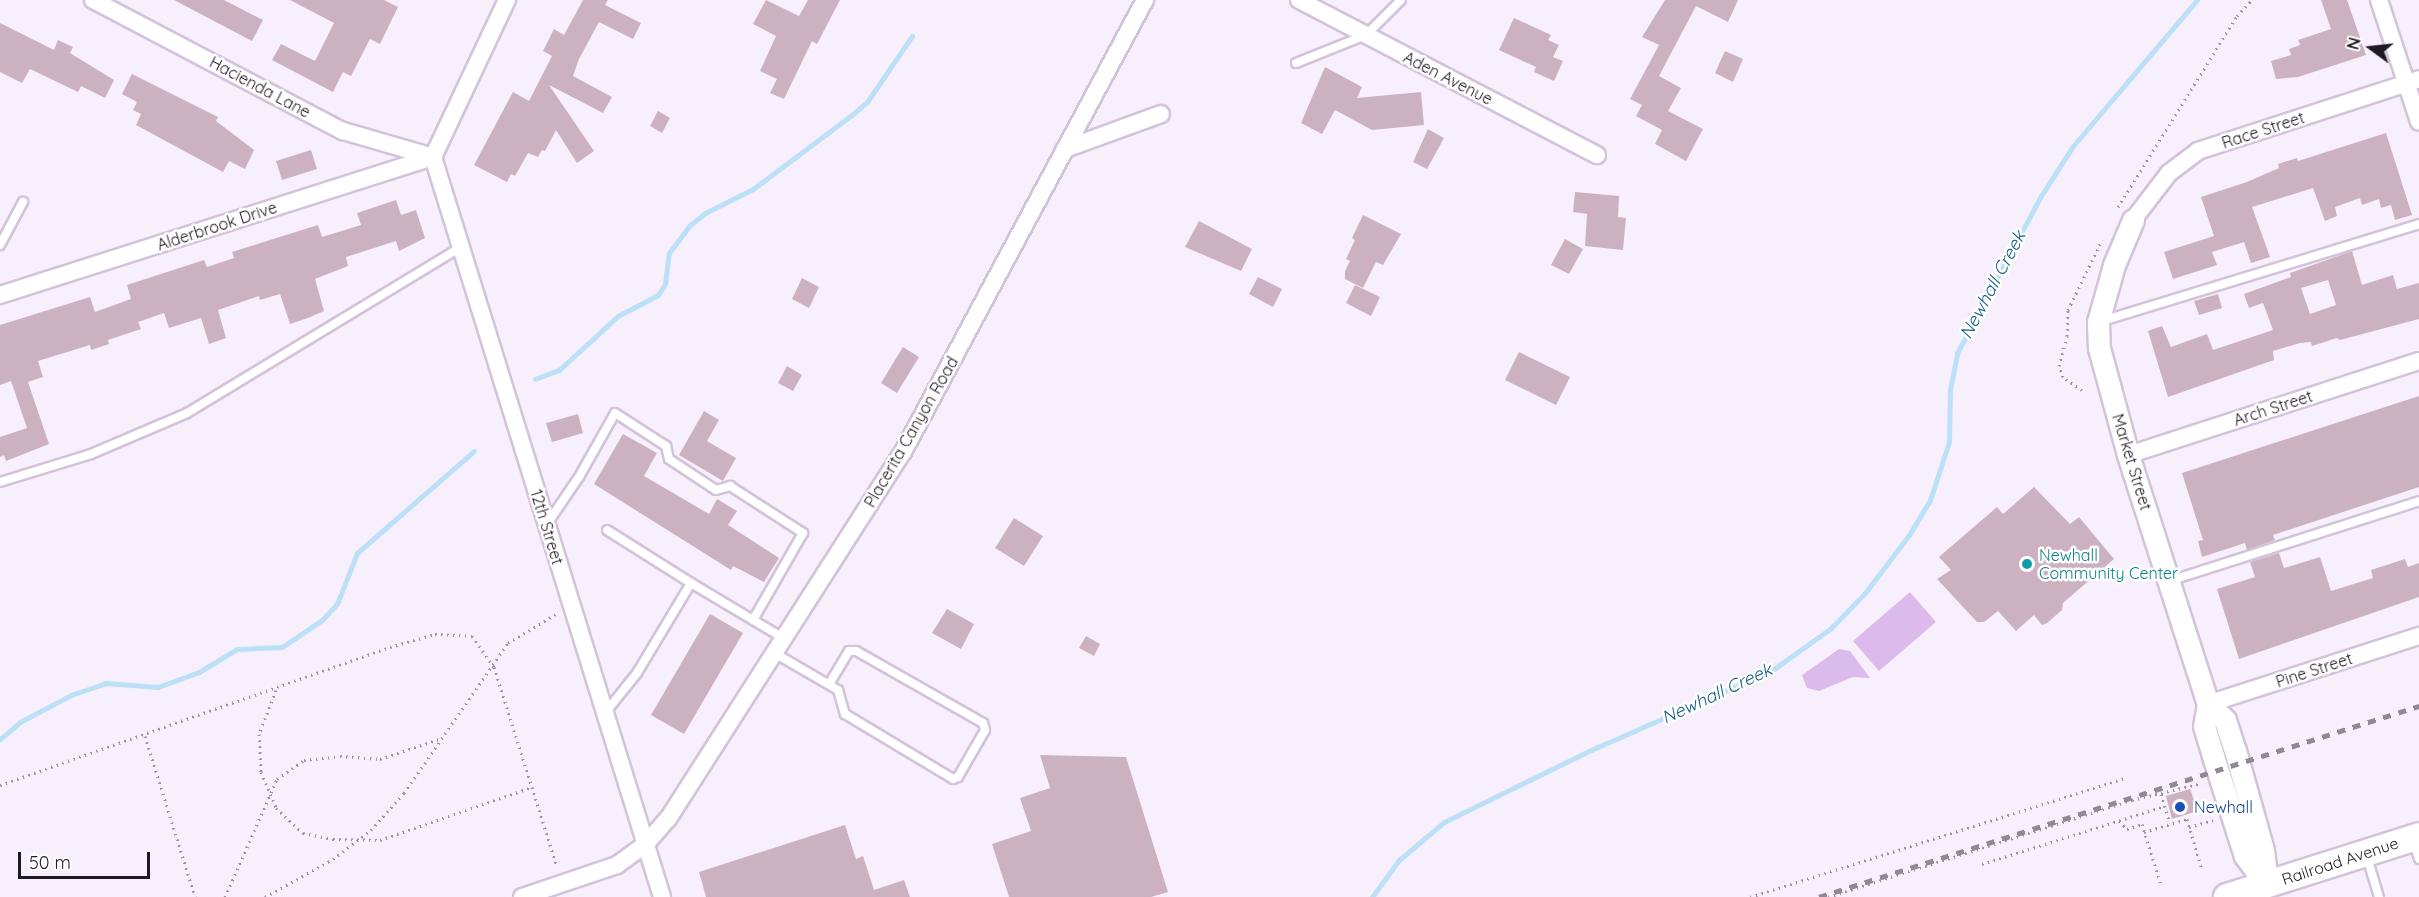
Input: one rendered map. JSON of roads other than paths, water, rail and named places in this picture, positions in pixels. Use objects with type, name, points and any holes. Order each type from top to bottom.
[{"type":"main road","name":"Railroad Avenue","points":[[2227,897],[2269,891],[2366,854],[2417,844]]},
{"type":"street","name":"Hacienda Lane","points":[[93,0],[344,131],[433,157]]},
{"type":"street","points":[[433,157],[507,0]]},
{"type":"street","name":"Placerita Canyon Road","points":[[645,845],[668,819],[781,646],[903,452],[1145,0]]},
{"type":"street","name":"Aden Avenue","points":[[1299,0],[1597,155]]},
{"type":"street","points":[[2379,0],[2413,81],[2419,122]]},
{"type":"street","name":"Race Street","points":[[2125,215],[2169,173],[2198,151],[2413,81]]},
{"type":"street","points":[[1065,149],[1161,114]]},
{"type":"street","name":"12th Street","points":[[433,157],[662,897]]},
{"type":"street","name":"Alderbrook Drive","points":[[0,295],[433,157]]},
{"type":"street","name":"Market Street","points":[[2125,215],[2098,322],[2099,348],[2128,455],[2208,704],[2204,726],[2215,764],[2245,856],[2269,891]]},
{"type":"street","name":"Arch Street","points":[[2128,455],[2419,361]]},
{"type":"street","name":"Pine Street","points":[[2208,704],[2419,636]]},
{"type":"street","points":[[522,897],[548,893],[563,883],[617,865],[645,845]]},
{"type":"lane","points":[[1296,63],[1366,35],[1401,0]]},
{"type":"lane","points":[[0,245],[23,202]]},
{"type":"lane","points":[[2098,322],[2419,224]]},
{"type":"lane","points":[[0,482],[91,454],[187,413],[461,247]]},
{"type":"lane","points":[[546,525],[579,477],[615,413],[666,446],[669,459],[716,490],[730,486],[803,533],[753,620]]},
{"type":"lane","points":[[2169,581],[2419,501]]},
{"type":"lane","points":[[607,530],[753,620],[781,646],[829,684],[838,690],[844,714],[953,778],[958,777],[985,730],[983,723],[856,651],[849,651],[829,684]]},
{"type":"lane","points":[[604,714],[637,673],[691,583]]},
{"type":"lane","points":[[2366,854],[2379,897]]},
{"type":"waterway","name":"Newhall Creek","points":[[1372,897],[1399,860],[1444,822],[1591,750],[1771,671],[1831,628],[1865,593],[1909,535],[1930,500],[1949,442],[1950,390],[1957,353],[2041,196],[2073,146],[2197,0]]},
{"type":"waterway","points":[[535,379],[559,370],[618,316],[658,295],[665,284],[669,253],[689,226],[705,213],[753,189],[853,114],[867,102],[912,36]]},
{"type":"waterway","points":[[0,739],[20,722],[71,695],[105,683],[158,687],[199,672],[237,649],[282,647],[322,620],[337,604],[357,553],[474,451]]},
{"type":"railway","points":[[1819,897],[2419,706]]},
{"type":"place","name":"Newhall Community Center","points":[[2027,564]]},
{"type":"place","name":"Newhall","points":[[2180,807]]}]
